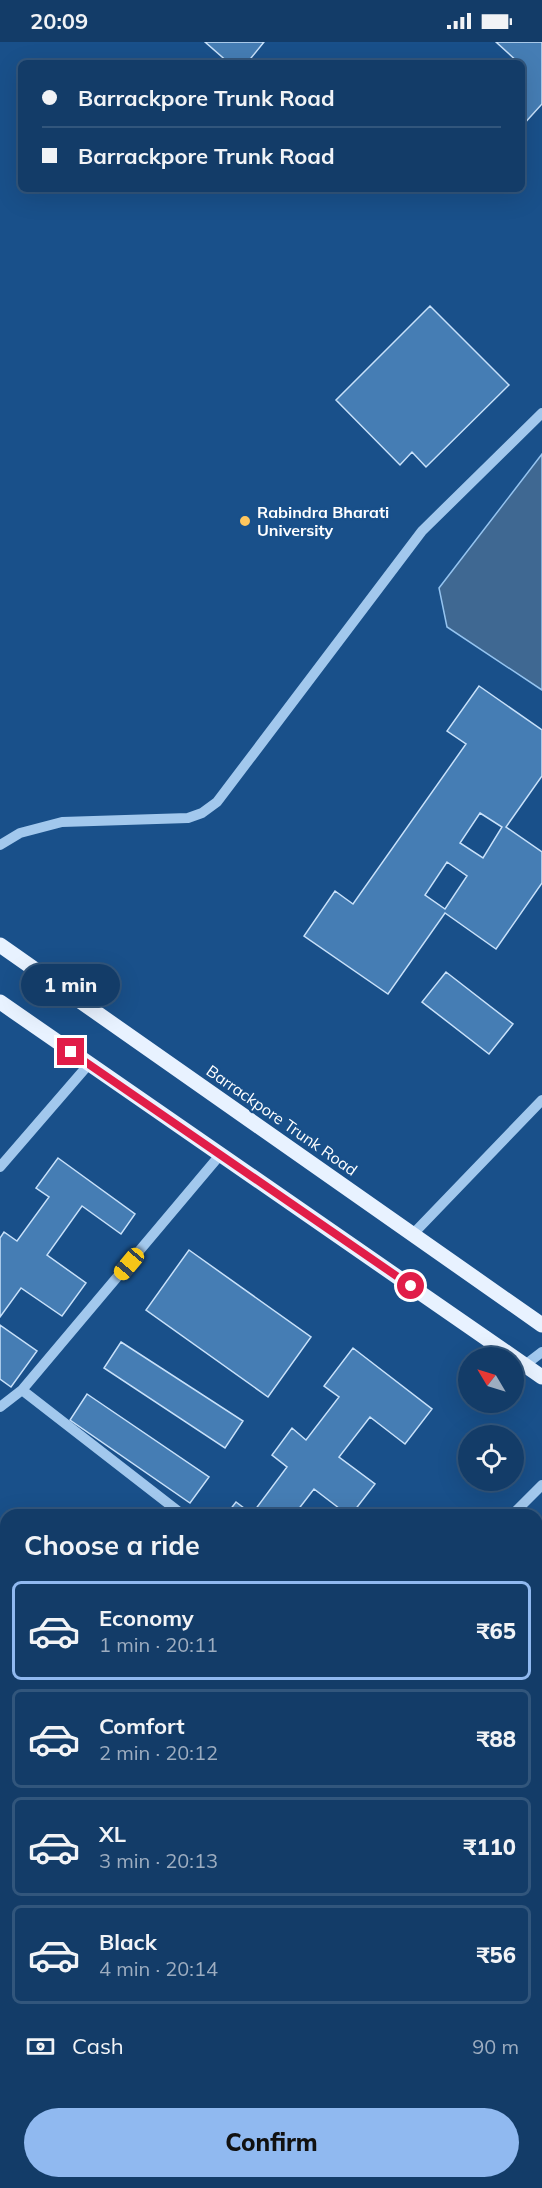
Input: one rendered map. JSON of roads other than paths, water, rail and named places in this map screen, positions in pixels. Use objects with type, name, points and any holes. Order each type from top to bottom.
[{"type":"main road","name":"Barrackpore Trunk Road","points":[[0,945],[542,1325]]},
{"type":"main road","points":[[0,1002],[542,1377]]},
{"type":"street","points":[[0,844],[20,833],[62,822],[188,818],[202,813],[217,802],[422,531],[542,413]]},
{"type":"street","points":[[0,1167],[88,1064]]},
{"type":"street","points":[[413,1234],[542,1100]]},
{"type":"street","points":[[0,1407],[22,1390],[220,1155]]},
{"type":"street","points":[[525,1365],[542,1352]]},
{"type":"street","points":[[22,1390],[175,1509]]},
{"type":"street","points":[[518,1509],[542,1485]]},
{"type":"water","points":[[542,454],[542,690],[447,627],[439,588]]},
{"type":"place","name":"Rabindra Bharati University","points":[[245,521]]}]
